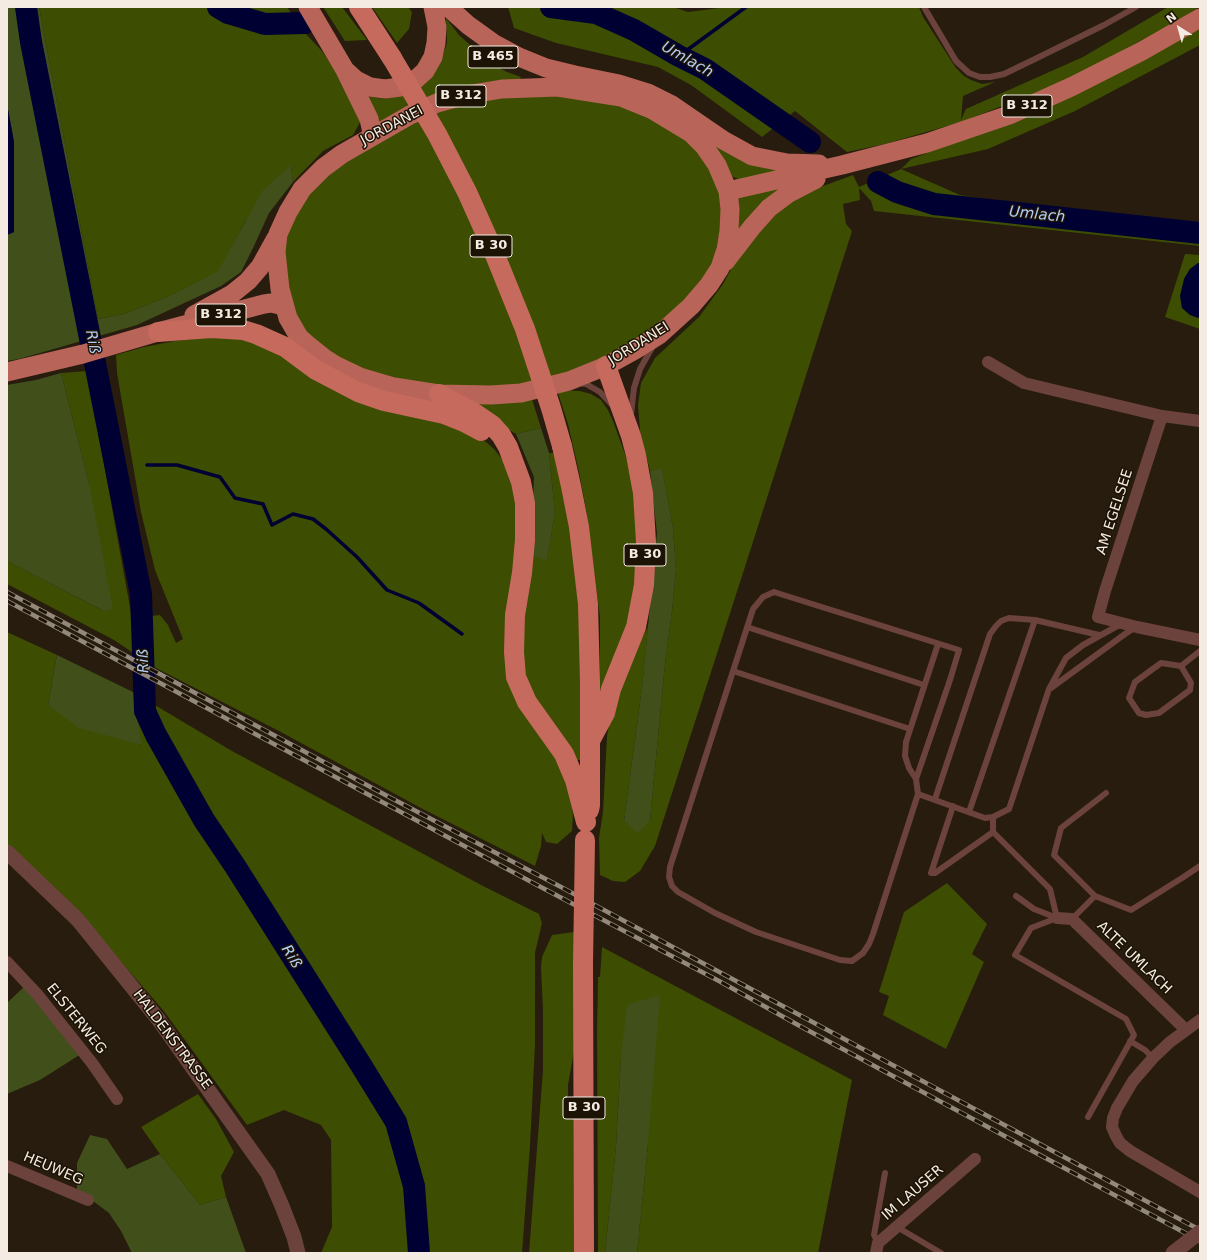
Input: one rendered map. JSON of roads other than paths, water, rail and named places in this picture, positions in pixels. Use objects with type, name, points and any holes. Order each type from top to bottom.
[{"type":"highway","name":"B 30","points":[[359,7],[392,58],[437,134],[470,199],[493,250],[527,336],[551,408],[570,480],[588,604],[590,659],[590,805],[586,831],[583,962],[584,1253]]},
{"type":"highway","name":"B 30","points":[[158,332],[212,328],[243,330],[256,334],[285,348],[316,370],[358,392],[384,401],[444,414],[464,422],[480,431],[500,447],[515,463]]},
{"type":"highway","name":"B 30","points":[[590,741],[605,713],[611,689],[636,627],[644,585],[646,542],[643,493],[636,455],[631,436],[606,366]]},
{"type":"highway","name":"B 30","points":[[439,394],[473,412],[492,425],[508,446],[515,463],[521,482],[525,503],[525,540],[522,573],[515,615],[514,652],[516,677],[527,702],[564,754],[575,780],[586,831]]},
{"type":"main road","points":[[308,7],[345,70],[369,119],[373,136]]},
{"type":"main road","points":[[345,70],[356,80],[370,87],[385,89],[400,87],[414,81],[425,70],[433,57],[437,27],[433,7]]},
{"type":"main road","name":"B 465","points":[[443,7],[462,30],[482,50],[509,66],[558,87]]},
{"type":"main road","points":[[448,7],[468,26],[492,43],[518,57],[546,68],[619,84],[648,93],[672,104],[723,140],[752,156],[787,163],[842,166]]},
{"type":"main road","name":"B 312","points":[[728,192],[842,166],[927,143],[1009,115],[1136,54],[1200,18]]},
{"type":"main road","name":"JORDANEI","points":[[558,87],[621,98],[652,110],[691,133],[704,146],[717,165],[728,192],[730,209],[726,249],[720,268],[709,285],[691,306],[659,335],[606,366],[569,381],[521,393],[491,395],[439,394],[394,387],[360,377],[334,365],[299,336],[288,318],[280,289],[276,252],[278,234],[288,212],[302,189],[323,168],[342,154],[373,136],[410,115],[430,106],[466,95],[502,89],[558,87]]},
{"type":"main road","name":"B 312","points":[[720,268],[769,208],[789,193],[842,166]]},
{"type":"main road","name":"B 312","points":[[158,332],[232,294],[248,281],[260,266],[278,234]]},
{"type":"main road","name":"B 312","points":[[7,372],[129,341],[264,304],[271,303],[284,306]]},
{"type":"street","points":[[988,362],[1024,383],[1162,416],[1200,421]]},
{"type":"street","name":"AM EGELSEE","points":[[1118,622],[1098,617],[1105,591],[1162,416]]},
{"type":"street","points":[[1118,622],[1200,640]]},
{"type":"street","name":"HALDENSTRASSE","points":[[7,852],[78,920],[163,1025],[268,1174],[294,1237],[298,1253]]},
{"type":"street","points":[[1057,918],[1072,919]]},
{"type":"street","name":"ALTE UMLACH","points":[[1072,919],[1186,1030]]},
{"type":"street","name":"ELSTERWEG","points":[[7,962],[51,1011],[118,1099]]},
{"type":"street","points":[[1200,1020],[1170,1042],[1153,1058],[1133,1082],[1117,1108],[1112,1127],[1120,1143],[1130,1151],[1200,1192]]},
{"type":"street","name":"IM LAUSER","points":[[877,1248],[897,1227],[975,1159]]},
{"type":"street","name":"HEUWEG","points":[[7,1166],[88,1200]]},
{"type":"street","points":[[1173,1253],[1200,1232]]},
{"type":"lane","points":[[924,7],[956,61],[969,73],[980,77],[990,78],[1004,74],[1104,25],[1136,7]]},
{"type":"lane","points":[[631,436],[631,414],[634,388],[640,369],[659,335]]},
{"type":"lane","points":[[569,381],[586,384],[600,392],[615,408],[631,436]]},
{"type":"lane","points":[[916,779],[959,650],[774,592],[763,597],[753,609],[670,867],[669,877],[672,886],[678,892],[716,913],[756,932],[840,960],[852,961],[863,953],[874,934],[918,794],[916,779],[909,768],[905,756],[906,742],[938,644]]},
{"type":"lane","points":[[935,800],[990,634],[1001,621],[1009,618],[1035,620],[1099,635]]},
{"type":"lane","points":[[969,812],[1035,620]]},
{"type":"lane","points":[[918,794],[986,818],[993,817],[1009,809],[1049,689],[1066,658],[1118,622]]},
{"type":"lane","points":[[747,627],[924,685]]},
{"type":"lane","points":[[1049,689],[1137,627]]},
{"type":"lane","points":[[1181,666],[1191,683],[1190,690],[1159,713],[1146,715],[1139,713],[1129,698],[1135,682],[1161,663],[1181,666],[1200,651]]},
{"type":"lane","points":[[733,671],[910,729]]},
{"type":"lane","points":[[1106,793],[1061,828],[1054,855],[1095,896],[1131,910],[1200,866]]},
{"type":"lane","points":[[954,806],[931,873],[935,873],[993,832]]},
{"type":"lane","points":[[993,817],[993,832],[1050,889],[1057,918]]},
{"type":"lane","points":[[1016,896],[1034,909],[1057,918]]},
{"type":"lane","points":[[1072,919],[1095,896]]},
{"type":"lane","points":[[1057,918],[1031,928],[1015,955],[1126,1019],[1134,1034],[1088,1117]]},
{"type":"lane","points":[[1130,1041],[1145,1050],[1153,1058]]},
{"type":"lane","points":[[877,1248],[874,1235],[885,1173]]},
{"type":"lane","points":[[897,1227],[941,1253]]},
{"type":"waterway","name":"Riß","points":[[26,7],[31,42],[141,594],[145,711],[156,735],[204,820],[235,866],[396,1122],[414,1186],[419,1253]]},
{"type":"waterway","name":"Umlach","points":[[218,7],[228,13],[265,24],[305,23]]},
{"type":"waterway","name":"Umlach","points":[[551,7],[596,13],[634,30],[705,69],[810,142]]},
{"type":"waterway","points":[[679,56],[746,7]]},
{"type":"waterway","name":"Umlach","points":[[878,182],[897,192],[934,204],[1200,233]]},
{"type":"waterway","points":[[147,465],[177,465],[220,477],[235,498],[263,504],[272,525],[293,514],[313,519],[357,557],[387,590],[419,603],[462,634]]},
{"type":"railway","points":[[7,592],[1200,1230]]},
{"type":"railway","points":[[7,601],[719,981],[1200,1241]]}]
